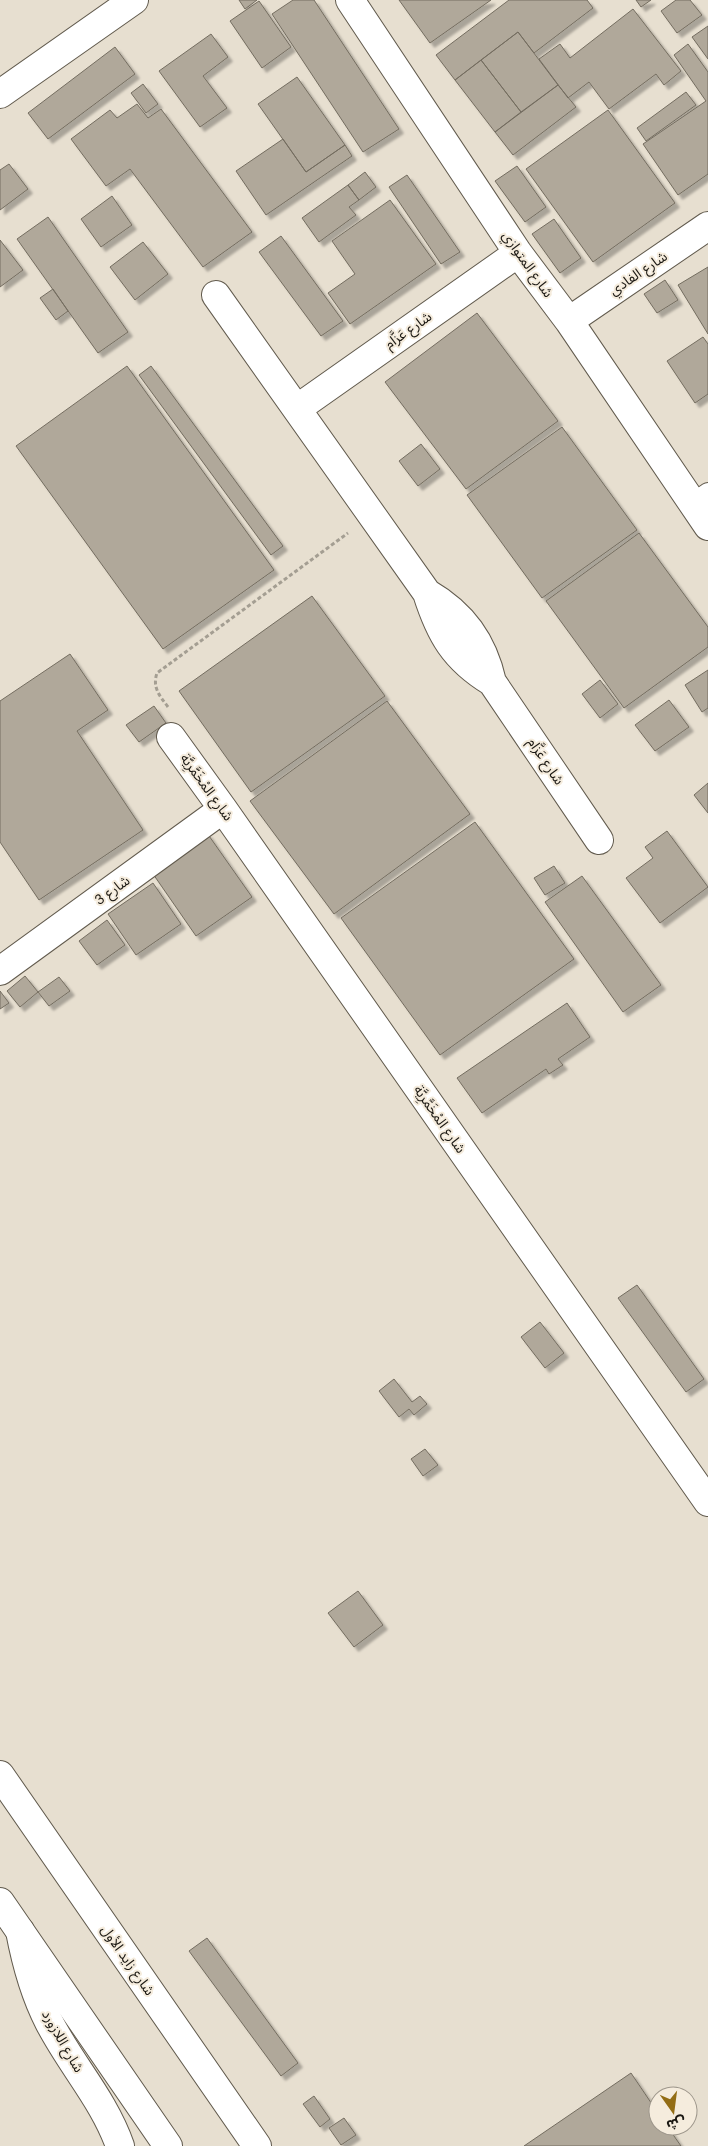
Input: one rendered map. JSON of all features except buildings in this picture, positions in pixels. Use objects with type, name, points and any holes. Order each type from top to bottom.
[{"type":"street","points":[[0,94],[134,0]]},
{"type":"street","name":"شارع المتوازي","points":[[350,0],[518,253],[700,497],[708,526]]},
{"type":"street","name":"شارع الفادي","points":[[569,321],[708,226]]},
{"type":"street","name":"شارع عَزَّام","points":[[298,408],[518,253]]},
{"type":"street","name":"شارع عَزَّام","points":[[216,294],[427,593],[444,602],[470,629],[488,663],[492,682],[599,840]]},
{"type":"street","name":"شارع المْخَمَّرِيَّة","points":[[171,737],[708,1502]]},
{"type":"street","name":"شارع 3","points":[[0,970],[223,809]]},
{"type":"street","name":"شارع زايد الأول","points":[[0,1775],[257,2146]]},
{"type":"street","points":[[0,1902],[168,2146]]},
{"type":"street","name":"شارع اللازورد","points":[[20,1931],[26,1963],[36,1994],[50,2024],[114,2128],[120,2146]]},
{"type":"path","points":[[169,708],[155,688],[154,680],[156,673],[373,515]]}]
